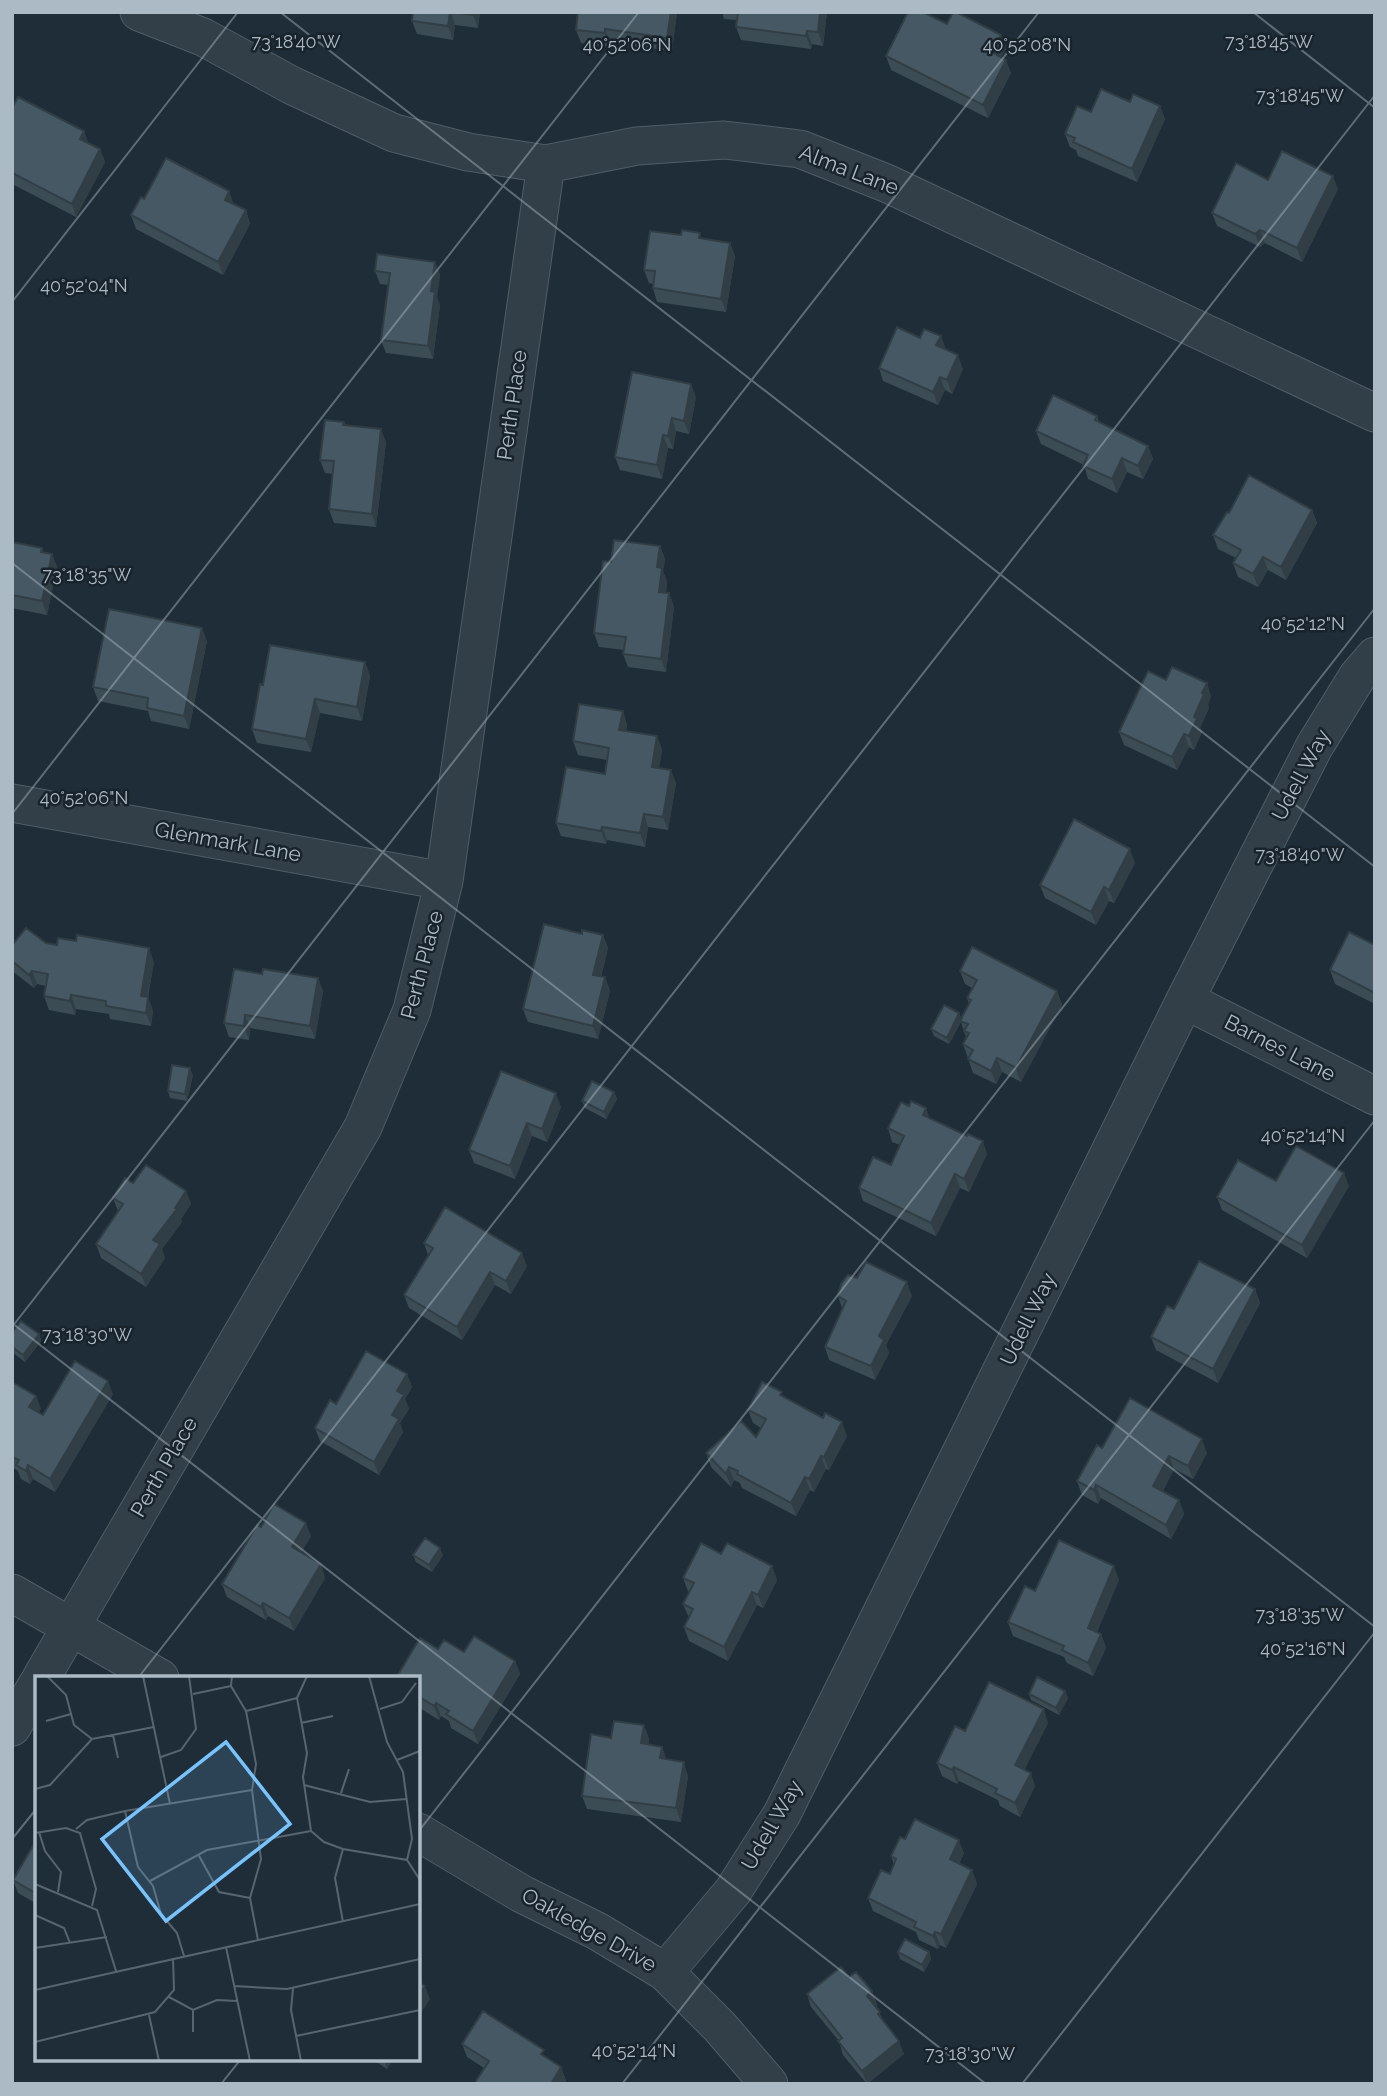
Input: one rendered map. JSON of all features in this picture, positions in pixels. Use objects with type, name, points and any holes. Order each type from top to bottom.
[{"type":"street","name":"Alma Lane","points":[[139,12],[208,24],[291,85],[394,133],[468,152],[546,164],[637,146],[724,140],[800,149],[886,183],[1375,413]]},
{"type":"street","name":"Perth Place","points":[[42,1676],[363,1127],[412,1010],[444,881],[546,164]]},
{"type":"street","name":"Udell Way","points":[[665,1972],[733,1891],[782,1814],[1185,1000],[1314,747],[1357,677],[1375,656]]},
{"type":"street","name":"Glenmark Lane","points":[[12,803],[444,881]]},
{"type":"street","name":"Barnes Lane","points":[[1185,1000],[1375,1096]]},
{"type":"street","points":[[12,1593],[157,1676]]},
{"type":"street","points":[[12,1727],[35,1688]]},
{"type":"street","name":"Oakledge Drive","points":[[420,1833],[522,1894],[597,1931],[665,1972],[720,2027],[769,2084]]},
{"type":"building","points":[[413,12],[450,12],[448,26],[412,21]]},
{"type":"building","points":[[578,12],[671,12],[667,38],[605,29],[605,33],[576,30]]},
{"type":"building","points":[[738,12],[820,12],[818,32],[807,31],[806,36],[736,27]]},
{"type":"building","points":[[908,12],[923,12],[947,24],[953,12],[956,12],[1001,35],[992,52],[1006,60],[983,105],[886,56]]},
{"type":"building","points":[[1101,89],[1130,102],[1133,94],[1160,106],[1132,169],[1073,142],[1075,138],[1065,134],[1077,106],[1091,112]]},
{"type":"building","points":[[18,97],[84,131],[80,139],[100,149],[72,204],[12,173],[12,108]]},
{"type":"building","points":[[1282,151],[1333,176],[1297,248],[1260,230],[1255,234],[1212,213],[1236,163],[1268,180]]},
{"type":"building","points":[[166,158],[229,191],[225,200],[246,210],[218,262],[131,215],[141,197],[144,199]]},
{"type":"building","points":[[682,230],[700,233],[699,238],[730,243],[721,299],[653,288],[655,271],[644,270],[650,231],[681,235]]},
{"type":"building","points":[[377,254],[435,262],[431,291],[435,292],[428,346],[381,340],[390,273],[375,271]]},
{"type":"building","points":[[897,327],[920,338],[924,329],[941,336],[936,345],[958,355],[947,380],[940,377],[933,392],[879,368]]},
{"type":"building","points":[[632,372],[691,384],[684,421],[672,418],[668,436],[663,435],[657,465],[615,457]]},
{"type":"building","points":[[1053,395],[1097,416],[1095,420],[1148,446],[1138,466],[1122,458],[1112,479],[1083,466],[1088,455],[1036,431]]},
{"type":"building","points":[[325,420],[381,429],[372,514],[329,509],[334,461],[320,460]]},
{"type":"building","points":[[1249,475],[1312,510],[1281,567],[1263,557],[1253,574],[1233,563],[1241,550],[1213,535],[1227,512],[1229,513]]},
{"type":"building","points":[[614,540],[660,546],[657,567],[662,568],[659,592],[669,593],[661,659],[623,654],[626,637],[594,633],[603,561],[611,562]]},
{"type":"building","points":[[12,542],[42,548],[41,552],[52,554],[42,601],[12,595]]},
{"type":"building","points":[[109,609],[202,628],[184,716],[147,708],[148,698],[93,687]]},
{"type":"building","points":[[270,645],[365,662],[357,707],[315,699],[306,739],[252,729]]},
{"type":"building","points":[[1172,667],[1207,683],[1194,717],[1197,719],[1189,736],[1184,734],[1172,757],[1119,732],[1148,671],[1166,680]]},
{"type":"building","points":[[579,704],[623,711],[619,730],[657,736],[652,767],[671,770],[663,817],[644,814],[640,833],[602,827],[601,831],[556,823],[566,767],[605,774],[609,748],[573,741]]},
{"type":"building","points":[[1074,819],[1130,849],[1109,890],[1104,887],[1091,912],[1040,885]]},
{"type":"building","points":[[544,924],[582,934],[582,930],[603,935],[593,975],[605,977],[593,1026],[523,1009]]},
{"type":"building","points":[[26,928],[46,943],[57,945],[58,938],[76,941],[77,935],[149,948],[141,996],[148,997],[146,1013],[106,1006],[106,1001],[71,995],[70,1001],[44,996],[48,974],[32,971],[29,975],[12,961],[12,945]]},
{"type":"building","points":[[1349,932],[1375,945],[1375,993],[1330,970]]},
{"type":"building","points":[[972,947],[1057,991],[1016,1068],[997,1058],[991,1071],[968,1059],[973,1050],[963,1044],[969,1033],[964,1031],[968,1024],[960,1021],[971,1000],[967,998],[977,980],[960,971]]},
{"type":"building","points":[[234,969],[262,974],[263,969],[318,978],[310,1026],[245,1015],[244,1026],[224,1023]]},
{"type":"building","points":[[944,1005],[959,1013],[947,1038],[931,1029]]},
{"type":"building","points":[[172,1065],[190,1068],[185,1094],[168,1091]]},
{"type":"building","points":[[501,1071],[556,1093],[542,1129],[527,1123],[510,1166],[469,1150]]},
{"type":"building","points":[[592,1081],[614,1092],[604,1112],[582,1101]]},
{"type":"building","points":[[911,1101],[926,1108],[923,1115],[983,1141],[964,1179],[955,1174],[931,1223],[859,1188],[873,1157],[891,1165],[904,1136],[888,1128],[901,1102],[909,1106]]},
{"type":"building","points":[[1296,1146],[1344,1173],[1302,1245],[1217,1197],[1238,1160],[1276,1181]]},
{"type":"building","points":[[146,1165],[186,1191],[175,1208],[177,1209],[153,1240],[160,1244],[141,1274],[96,1244],[123,1204],[113,1198],[125,1178],[133,1183]]},
{"type":"building","points":[[445,1207],[522,1253],[506,1281],[490,1272],[457,1327],[404,1295],[433,1248],[424,1243]]},
{"type":"building","points":[[1199,1261],[1255,1289],[1213,1369],[1151,1337],[1167,1306],[1174,1309]]},
{"type":"building","points":[[866,1262],[907,1282],[879,1336],[884,1340],[871,1366],[825,1347],[846,1301],[838,1296],[841,1284],[848,1275],[857,1278]]},
{"type":"building","points":[[21,1321],[39,1334],[23,1355],[12,1347],[12,1332]]},
{"type":"building","points":[[366,1351],[407,1374],[397,1391],[404,1395],[392,1415],[399,1419],[374,1462],[315,1428],[330,1400],[336,1404]]},
{"type":"building","points":[[75,1361],[108,1381],[50,1479],[28,1465],[26,1471],[16,1465],[19,1460],[12,1457],[12,1382],[36,1396],[29,1407],[43,1415]]},
{"type":"building","points":[[762,1382],[823,1418],[825,1413],[842,1422],[824,1457],[821,1456],[809,1479],[805,1477],[791,1503],[737,1474],[738,1471],[729,1467],[726,1474],[706,1453],[741,1421],[756,1437],[766,1419],[748,1410]]},
{"type":"building","points":[[1130,1398],[1202,1439],[1188,1466],[1169,1456],[1153,1486],[1179,1500],[1166,1525],[1096,1485],[1094,1490],[1077,1481],[1097,1445],[1102,1448]]},
{"type":"building","points":[[274,1504],[306,1523],[292,1547],[321,1564],[289,1618],[263,1603],[261,1607],[222,1584],[257,1525],[261,1527]]},
{"type":"building","points":[[425,1538],[440,1548],[429,1565],[413,1555]]},
{"type":"building","points":[[1059,1540],[1114,1566],[1088,1628],[1101,1634],[1088,1663],[1062,1650],[1064,1646],[1008,1622],[1025,1586],[1035,1591]]},
{"type":"building","points":[[701,1543],[721,1554],[727,1543],[772,1566],[758,1595],[752,1592],[724,1647],[684,1627],[693,1609],[683,1604],[694,1583],[683,1578]]},
{"type":"building","points":[[474,1636],[515,1661],[473,1731],[446,1714],[449,1711],[420,1697],[420,1676],[397,1676],[420,1638],[438,1649],[444,1640],[464,1652]]},
{"type":"building","points":[[1037,1677],[1065,1691],[1056,1708],[1029,1694]]},
{"type":"building","points":[[989,1682],[1044,1709],[1015,1765],[1031,1773],[1015,1803],[995,1793],[997,1789],[954,1767],[952,1770],[937,1763],[955,1726],[965,1731]]},
{"type":"building","points":[[614,1721],[644,1725],[641,1743],[662,1747],[660,1758],[684,1762],[676,1808],[582,1796],[591,1734],[611,1738]]},
{"type":"building","points":[[915,1819],[959,1840],[950,1859],[972,1870],[941,1934],[935,1932],[933,1936],[914,1927],[916,1922],[868,1898],[881,1870],[890,1874],[896,1859],[891,1856],[900,1837],[905,1839]]},
{"type":"building","points":[[35,1842],[35,1893],[13,1880]]},
{"type":"building","points":[[905,1939],[929,1952],[922,1965],[898,1952]]},
{"type":"building","points":[[841,1967],[849,1977],[856,1972],[872,1991],[867,1996],[899,2041],[862,2071],[838,2041],[842,2038],[807,1994]]},
{"type":"building","points":[[483,2011],[544,2050],[541,2054],[561,2067],[551,2084],[474,2084],[489,2061],[462,2044]]}]
